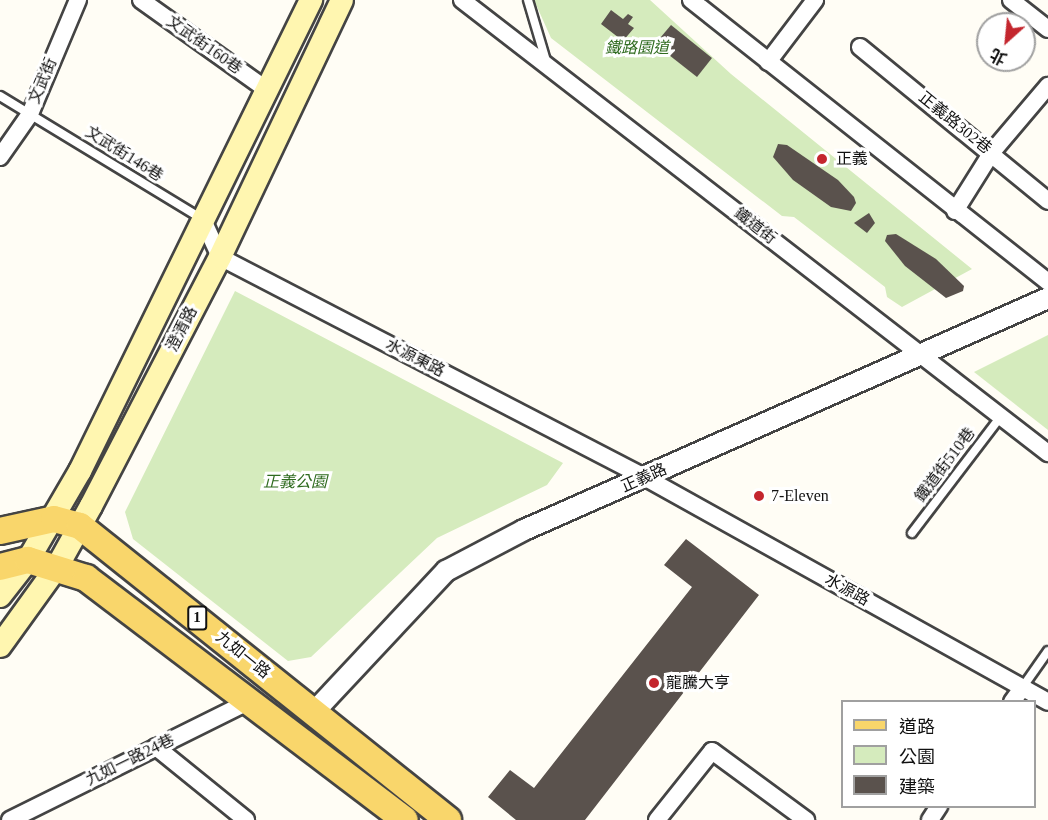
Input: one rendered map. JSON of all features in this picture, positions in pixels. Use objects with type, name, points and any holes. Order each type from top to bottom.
[{"type":"main road","name":"澄清路","points":[[0,596],[28,560],[54,519],[311,0]]},
{"type":"main road","name":"澄清路","points":[[0,646],[57,567],[80,526],[220,257],[342,0]]},
{"type":"main road","name":"九如一路","points":[[0,531],[54,519],[80,526],[448,820]]},
{"type":"main road","name":"九如一路","points":[[28,560],[57,567],[86,578],[295,734],[405,820]]},
{"type":"main road","name":"1","points":[[0,567],[28,560]]},
{"type":"street","name":"文武街","points":[[0,158],[30,114],[78,0]]},
{"type":"street","name":"文武街160巷","points":[[141,0],[267,90]]},
{"type":"street","name":"鐵道街","points":[[462,0],[1002,415],[1048,453]]},
{"type":"street","points":[[691,0],[955,211],[1048,282]]},
{"type":"street","points":[[768,62],[815,0]]},
{"type":"street","points":[[1011,0],[1048,29]]},
{"type":"street","name":"正義路302巷","points":[[860,46],[992,152],[1048,201]]},
{"type":"street","points":[[955,211],[992,152],[1048,86]]},
{"type":"street","points":[[203,220],[220,257]]},
{"type":"street","name":"水源東路","points":[[220,257],[646,478]]},
{"type":"street","name":"正義路","points":[[295,734],[446,571],[524,530],[646,478],[1048,298]]},
{"type":"street","name":"水源路","points":[[646,478],[1017,695],[1048,702]]},
{"type":"street","name":"九如一路24巷","points":[[10,820],[250,701]]},
{"type":"street","points":[[156,747],[246,820]]},
{"type":"street","points":[[657,820],[712,751],[806,820]]},
{"type":"lane","points":[[528,0],[548,67]]},
{"type":"lane","name":"文武街146巷","points":[[0,96],[203,220]]},
{"type":"lane","name":"鐵道街510巷","points":[[912,533],[1002,415]]},
{"type":"lane","points":[[1017,695],[1048,651]]},
{"type":"green space","name":"鐵路園道","points":[[534,0],[650,0],[731,74],[972,269],[902,307],[887,297],[885,287],[794,217],[782,216],[551,38]]},
{"type":"green space","name":"正義公園","points":[[235,291],[563,463],[547,485],[437,538],[311,657],[288,661],[133,539],[125,512]]},
{"type":"green space","points":[[1048,335],[1048,430],[974,372]]},
{"type":"building","points":[[611,10],[623,19],[628,14],[633,17],[628,24],[634,28],[623,41],[601,24]]},
{"type":"building","points":[[671,25],[712,58],[697,77],[655,44]]},
{"type":"building","points":[[778,144],[787,145],[838,180],[854,197],[856,203],[851,211],[831,207],[793,180],[773,157]]},
{"type":"building","points":[[869,213],[875,223],[867,233],[854,223]]},
{"type":"building","points":[[896,234],[936,259],[964,286],[963,291],[946,298],[905,266],[885,241],[887,235]]},
{"type":"building","name":"龍騰大亨","points":[[686,539],[759,595],[585,820],[516,820],[488,797],[510,770],[534,788],[692,587],[664,565]]},
{"type":"place","name":"正義","points":[[822,159]]},
{"type":"place","name":"7-Eleven","points":[[759,496]]},
{"type":"place","name":"龍騰大亨","points":[[654,683]]}]
